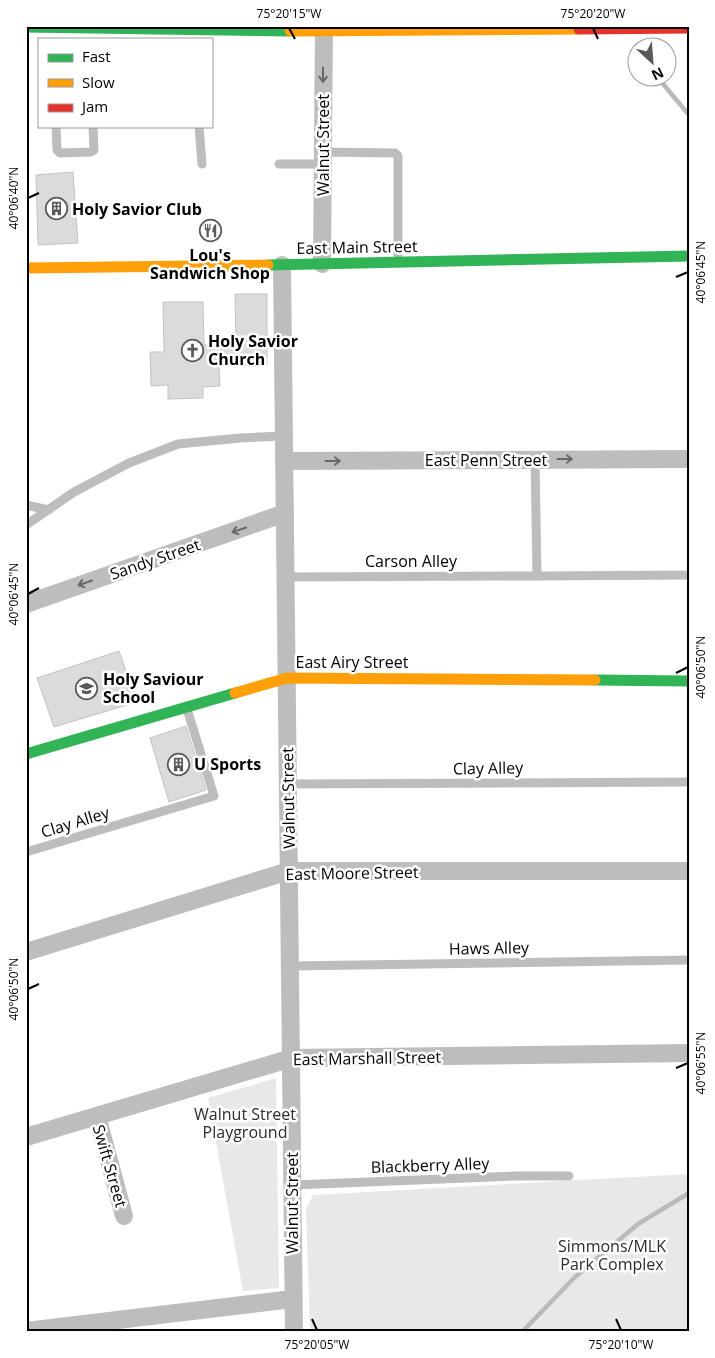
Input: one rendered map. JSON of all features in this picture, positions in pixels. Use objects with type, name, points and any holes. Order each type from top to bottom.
[{"type":"main road","points":[[26,27],[208,34],[324,29],[689,28]]},
{"type":"main road","name":"East Main Street","points":[[26,268],[282,265],[689,256]]},
{"type":"main road","name":"East Airy Street","points":[[26,754],[287,678],[689,680]]},
{"type":"street","name":"Walnut Street","points":[[322,264],[324,29]]},
{"type":"street","name":"Walnut Street","points":[[282,265],[287,784],[292,1058],[292,1299],[294,1332]]},
{"type":"street","name":"East Penn Street","points":[[284,461],[689,458]]},
{"type":"street","name":"Sandy Street","points":[[26,604],[285,513]]},
{"type":"street","name":"East Moore Street","points":[[26,952],[289,871],[689,870]]},
{"type":"street","name":"East Marshall Street","points":[[26,1137],[292,1058],[689,1053]]},
{"type":"street","name":"Swift Street","points":[[96,1116],[124,1216]]},
{"type":"street","points":[[26,1331],[292,1299]]},
{"type":"lane","points":[[56,128],[57,150],[60,153],[91,152],[94,150],[93,128]]},
{"type":"lane","points":[[199,128],[202,164]]},
{"type":"lane","points":[[279,164],[323,158],[395,153],[398,156],[398,262]]},
{"type":"lane","points":[[26,526],[74,492],[129,463],[178,444],[283,436]]},
{"type":"lane","points":[[535,460],[537,576]]},
{"type":"lane","points":[[26,505],[49,510]]},
{"type":"lane","name":"Carson Alley","points":[[286,577],[689,575]]},
{"type":"lane","name":"Clay Alley","points":[[26,852],[214,796],[186,706]]},
{"type":"lane","name":"Clay Alley","points":[[287,784],[689,782]]},
{"type":"lane","name":"Haws Alley","points":[[290,966],[689,960]]},
{"type":"lane","name":"Blackberry Alley","points":[[293,1185],[516,1176],[569,1176]]},
{"type":"green space","name":"Walnut Street Playground","points":[[276,1078],[279,1288],[243,1291],[208,1098]]},
{"type":"green space","name":"Simmons/MLK Park Complex","points":[[689,1174],[689,1332],[310,1332],[306,1209],[313,1195]]},
{"type":"building","name":"Holy Savior Club","points":[[73,172],[78,243],[38,245],[36,175]]},
{"type":"building","name":"Holy Savior Church","points":[[235,294],[267,294],[267,365],[219,366],[220,386],[203,387],[203,398],[168,399],[168,385],[151,386],[150,352],[164,352],[163,302],[203,302],[204,345],[236,345]]},
{"type":"building","points":[[119,651],[137,702],[54,727],[37,678]]},
{"type":"building","name":"U Sports","points":[[186,726],[206,790],[169,802],[150,738]]},
{"type":"waterway","points":[[666,88],[689,115]]},
{"type":"waterway","points":[[522,1332],[575,1277],[638,1224],[689,1193]]},
{"type":"traffic: fast","points":[[26,27],[290,31]]},
{"type":"traffic: fast","points":[[268,265],[689,256]]},
{"type":"traffic: fast","points":[[595,680],[689,681]]},
{"type":"traffic: fast","points":[[26,754],[235,693]]},
{"type":"traffic: slow","points":[[290,31],[579,29]]},
{"type":"traffic: slow","points":[[26,268],[268,265]]},
{"type":"traffic: slow","points":[[235,693],[287,678],[595,680]]},
{"type":"traffic: jam","points":[[579,29],[689,28]]},
{"type":"place","name":"Holy Savior Club","points":[[56,209]]},
{"type":"place","name":"Lou's Sandwich Shop","points":[[210,231]]},
{"type":"place","name":"Holy Savior Church","points":[[192,350]]},
{"type":"place","name":"Holy Saviour School","points":[[87,688]]},
{"type":"place","name":"U Sports","points":[[178,764]]}]
